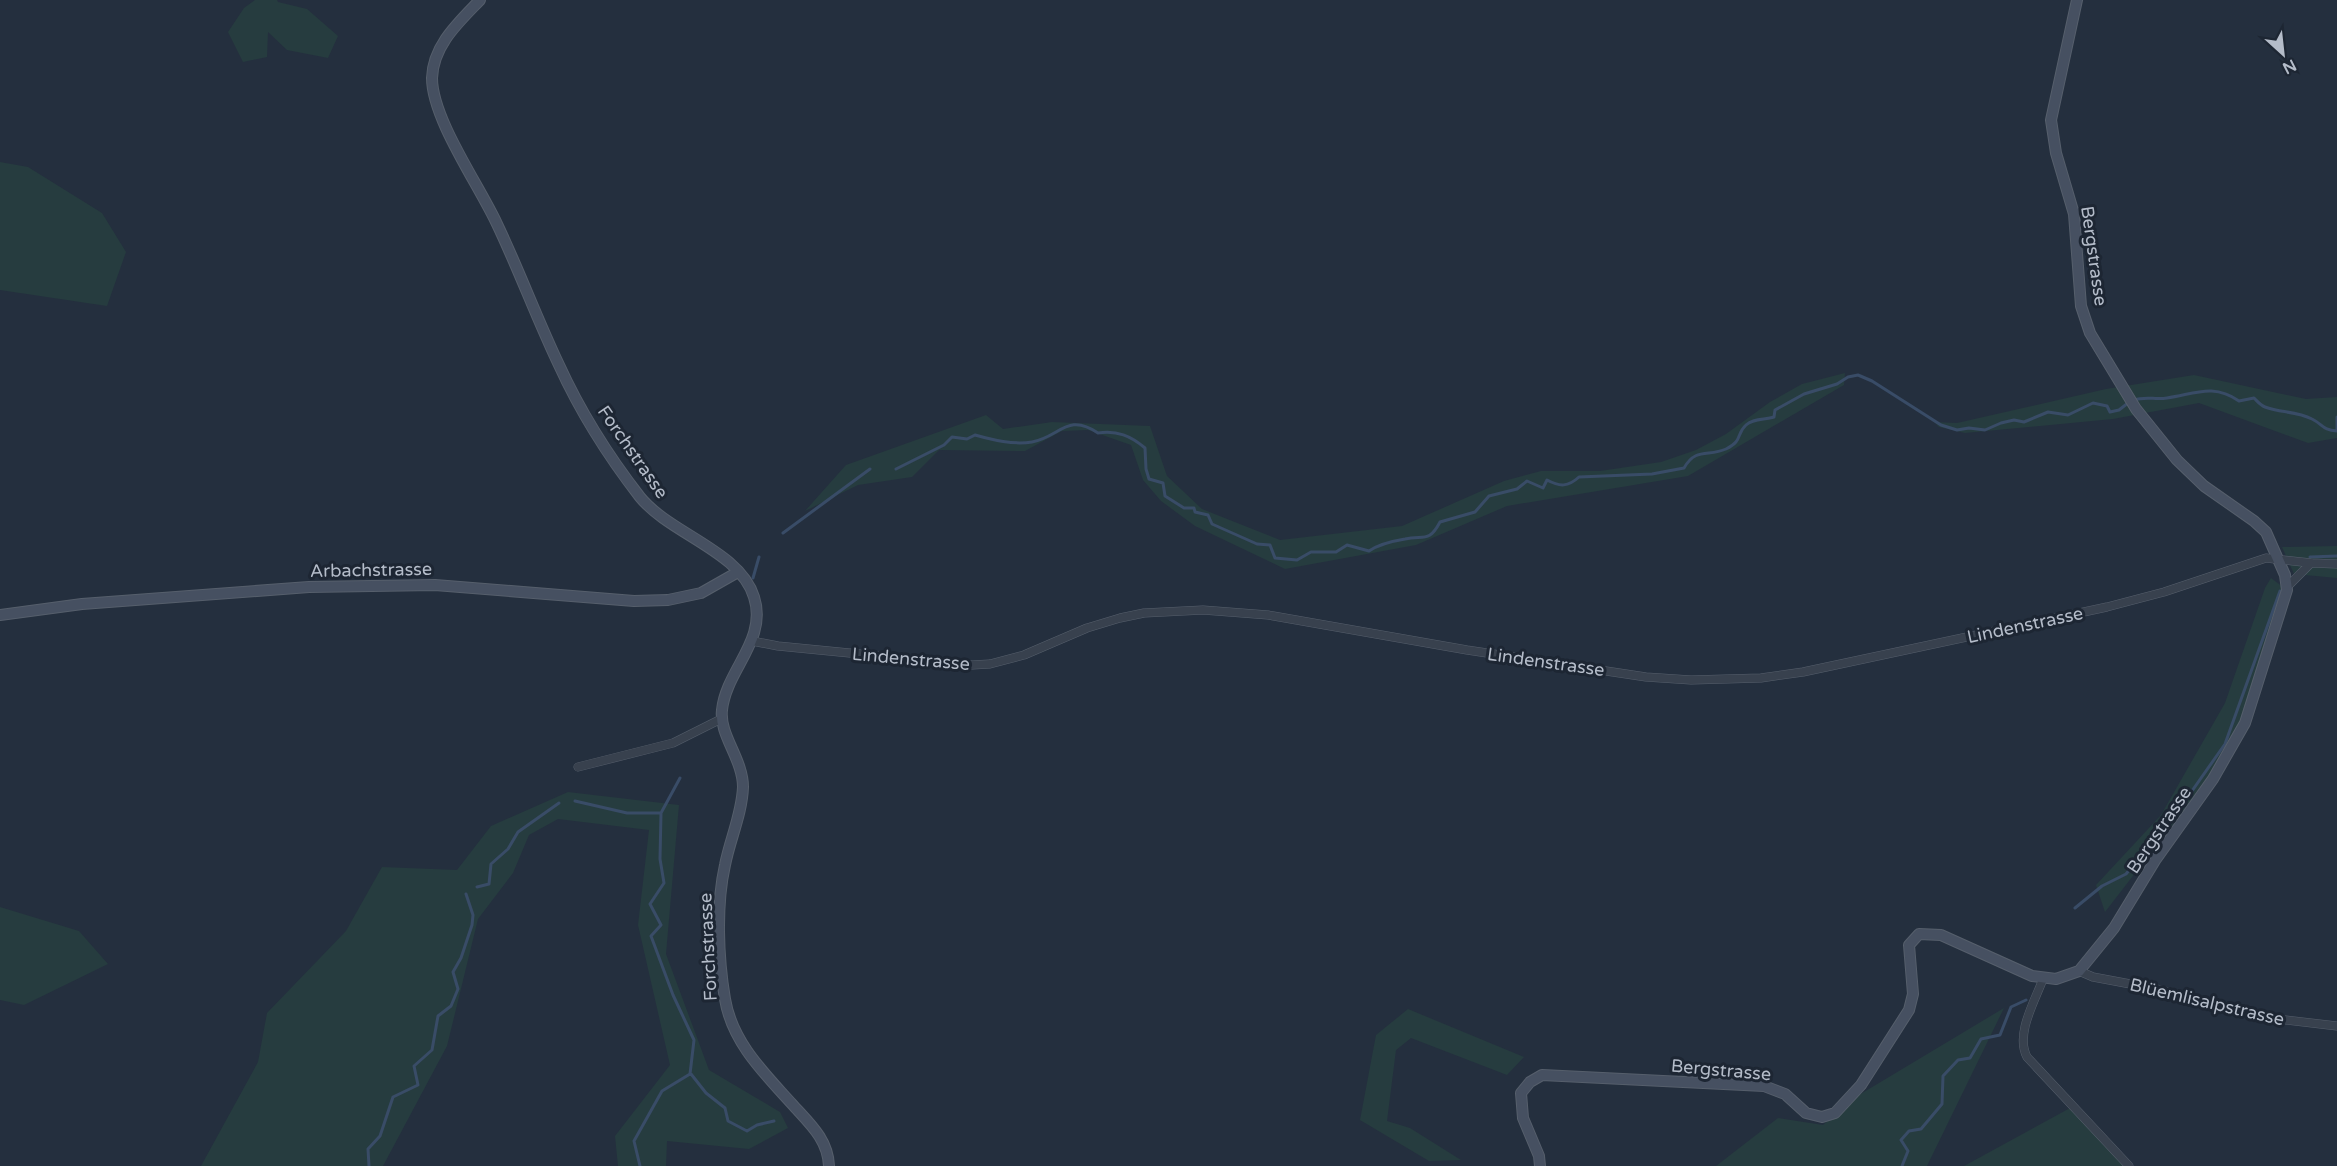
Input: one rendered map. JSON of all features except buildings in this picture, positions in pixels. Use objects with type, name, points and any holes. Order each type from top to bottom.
[{"type":"street","name":"Forchstrasse","points":[[480,0],[448,35],[435,61],[432,77],[441,117],[497,224],[561,370],[620,468],[651,509],[715,551],[738,572],[750,587],[756,605],[756,626],[752,641],[724,701],[722,719],[743,778],[740,812],[725,862],[719,898],[723,976],[728,1012],[741,1043],[820,1136],[828,1152],[829,1166]]},
{"type":"street","name":"Bergstrasse","points":[[1540,1166],[1539,1156],[1523,1118],[1521,1093],[1530,1082],[1542,1075],[1764,1086],[1785,1094],[1806,1113],[1822,1117],[1835,1113],[1861,1085],[1909,1010],[1913,994],[1909,945],[1919,934],[1941,934],[2020,972],[2043,979],[2056,979],[2079,971],[2114,928],[2156,859],[2213,779],[2245,723],[2287,587],[2279,559],[2266,532],[2204,486],[2176,460],[2136,409],[2090,333],[2081,306],[2074,214],[2056,153],[2052,120],[2076,0]]},
{"type":"street","name":"Lindenstrasse","points":[[752,641],[778,646],[972,665],[990,664],[1024,655],[1087,628],[1120,618],[1144,613],[1232,611],[1268,615],[1483,653],[1646,677],[1725,680],[1803,672],[2022,626],[2130,601],[2266,558],[2337,564]]},
{"type":"street","points":[[2287,587],[2312,563]]},
{"type":"street","name":"Arbachstrasse","points":[[0,615],[93,603],[320,587],[435,585],[634,601],[668,600],[701,593],[738,572]]},
{"type":"street","points":[[578,767],[673,743],[722,719]]},
{"type":"street","name":"Blüemlisalpstrasse","points":[[2079,971],[2093,977],[2157,989],[2277,1019],[2337,1026]]},
{"type":"street","points":[[2043,979],[2022,1041],[2023,1049],[2027,1057],[2072,1107],[2129,1166]]},
{"type":"green space","points":[[255,0],[277,0],[307,9],[338,36],[328,58],[287,50],[268,32],[267,57],[243,62],[228,32],[244,8]]},
{"type":"green space","points":[[0,162],[28,167],[102,213],[126,252],[107,306],[0,290]]},
{"type":"green space","points":[[1845,373],[1844,385],[1688,476],[1507,506],[1416,545],[1285,569],[1195,526],[1161,501],[1143,480],[1131,445],[1088,430],[1062,431],[1025,451],[939,450],[912,477],[858,485],[805,511],[846,465],[986,415],[1003,429],[1052,422],[1150,426],[1167,476],[1202,509],[1280,540],[1402,526],[1504,481],[1541,471],[1600,471],[1661,462],[1696,450],[1726,434],[1770,402],[1802,384]]},
{"type":"green space","points":[[2194,375],[2306,399],[2337,397],[2337,438],[2308,443],[2199,403],[2113,419],[1965,433],[1939,427],[1934,422],[1957,423],[2106,389]]},
{"type":"green space","points":[[2337,546],[2337,578],[2294,574],[2282,547]]},
{"type":"green space","points":[[2271,578],[2287,590],[2256,693],[2218,766],[2105,912],[2096,885],[2161,815],[2225,703],[2265,588]]},
{"type":"green space","points":[[568,792],[679,805],[666,954],[709,1070],[780,1112],[788,1128],[749,1149],[667,1141],[666,1166],[618,1166],[615,1136],[670,1065],[638,925],[649,830],[558,819],[529,835],[513,873],[478,919],[447,1046],[383,1166],[201,1166],[258,1062],[267,1013],[346,931],[382,867],[457,870],[491,826]]},
{"type":"green space","points":[[0,907],[79,931],[108,964],[24,1005],[0,1000]]},
{"type":"green space","points":[[2004,1008],[1927,1166],[1716,1166],[1778,1118],[1823,1125],[1854,1098]]},
{"type":"green space","points":[[1408,1009],[1524,1057],[1507,1075],[1411,1038],[1396,1050],[1387,1121],[1410,1128],[1461,1160],[1429,1161],[1360,1120],[1376,1035]]},
{"type":"green space","points":[[2072,1107],[2129,1166],[1964,1166]]},
{"type":"waterway","points":[[896,469],[944,445],[952,437],[967,439],[975,435],[1003,442],[1025,443],[1042,439],[1071,425],[1087,427],[1098,433],[1118,433],[1129,437],[1145,448],[1149,479],[1163,483],[1165,496],[1184,508],[1194,508],[1195,512],[1208,515],[1212,524],[1257,544],[1270,545],[1275,558],[1297,560],[1311,552],[1336,552],[1347,545],[1369,551],[1391,542],[1429,536],[1440,522],[1475,512],[1489,496],[1517,489],[1527,481],[1543,488],[1547,480],[1564,485],[1579,477],[1652,474],[1684,468],[1693,457],[1731,446],[1749,423],[1774,417],[1775,410],[1804,394],[1858,375],[1872,381],[1941,425],[1957,430],[1969,428],[1985,430],[2014,420],[2024,422],[2048,412],[2068,415],[2093,403],[2107,406],[2110,412],[2119,410],[2128,403]]},
{"type":"waterway","points":[[2134,400],[2167,398],[2204,391],[2221,392],[2239,401],[2254,398],[2265,407],[2306,416],[2326,428],[2337,431]]},
{"type":"waterway","points":[[2337,417],[2337,429]]},
{"type":"waterway","points":[[783,533],[870,469]]},
{"type":"waterway","points":[[2310,557],[2337,556]]},
{"type":"waterway","points":[[753,578],[759,557]]},
{"type":"waterway","points":[[2075,908],[2102,886],[2126,874],[2180,808],[2225,744],[2280,591]]},
{"type":"waterway","points":[[640,1166],[634,1141],[662,1091],[690,1074],[694,1040],[673,995],[651,936],[661,925],[650,904],[664,883],[660,859],[661,813],[680,778]]},
{"type":"waterway","points":[[575,801],[627,813],[661,813]]},
{"type":"waterway","points":[[477,887],[489,884],[491,864],[508,849],[518,832],[559,803]]},
{"type":"waterway","points":[[369,1166],[368,1149],[380,1136],[393,1097],[418,1085],[414,1066],[432,1050],[438,1016],[451,1006],[458,989],[453,972],[461,958],[473,915],[466,894]]},
{"type":"waterway","points":[[1902,1166],[1908,1151],[1901,1140],[1909,1131],[1921,1129],[1942,1104],[1943,1076],[1958,1060],[1970,1058],[1981,1039],[2000,1035],[2011,1007],[2026,1000]]},
{"type":"waterway","points":[[691,1074],[706,1093],[725,1108],[728,1121],[747,1131],[757,1125],[774,1121]]}]
